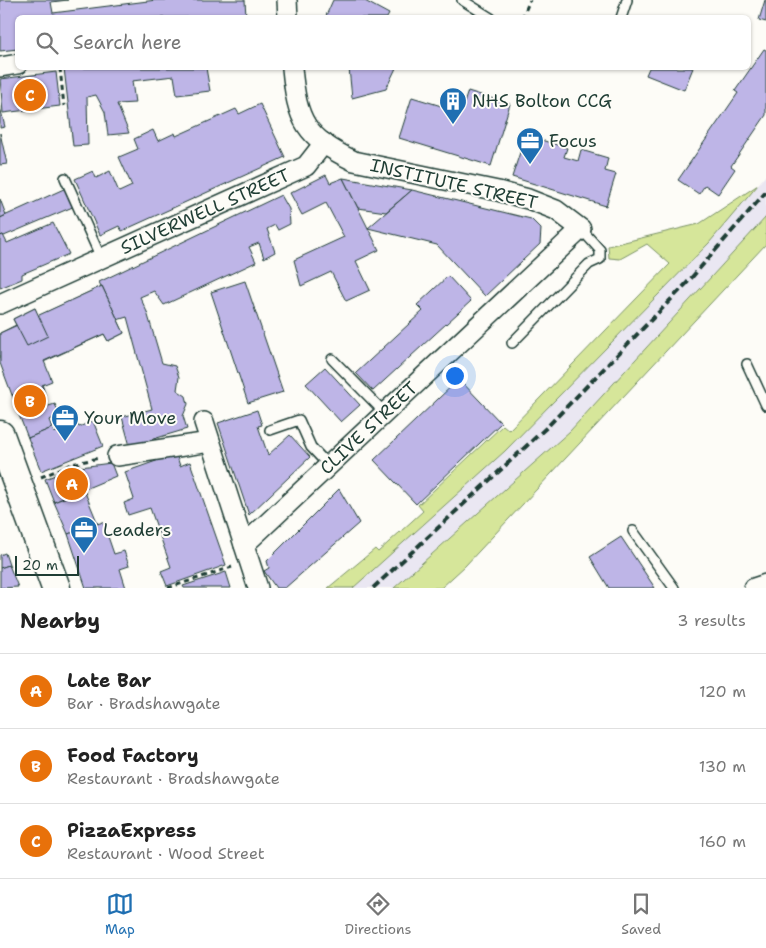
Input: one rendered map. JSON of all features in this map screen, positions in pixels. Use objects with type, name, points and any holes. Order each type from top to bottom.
[{"type":"main road","points":[[0,435],[56,588]]},
{"type":"street","points":[[287,0],[288,15]]},
{"type":"street","points":[[0,67],[15,64]]},
{"type":"street","points":[[292,70],[294,94],[300,114],[310,132],[324,143]]},
{"type":"street","name":"INSTITUTE STREET","points":[[324,143],[354,161],[498,190],[528,199],[556,210],[581,229]]},
{"type":"street","name":"SILVERWELL STREET","points":[[0,304],[306,166],[324,143]]},
{"type":"street","name":"CLIVE STREET","points":[[247,552],[329,466],[581,229]]},
{"type":"street","points":[[204,422],[258,588]]},
{"type":"street","points":[[117,456],[210,442]]},
{"type":"street","points":[[754,588],[766,584]]},
{"type":"lane","points":[[462,0],[486,15]]},
{"type":"lane","points":[[622,15],[628,0]]},
{"type":"lane","points":[[65,178],[101,258]]},
{"type":"lane","points":[[512,343],[589,264],[600,259],[600,250],[581,229]]},
{"type":"lane","points":[[332,359],[385,413]]},
{"type":"lane","points":[[747,364],[766,404]]},
{"type":"lane","points":[[270,430],[299,420],[311,447],[329,466]]},
{"type":"lane","points":[[633,531],[674,588]]},
{"type":"path","points":[[523,15],[530,0]]},
{"type":"path","points":[[60,70],[64,106]]},
{"type":"path","points":[[18,487],[72,464],[117,456]]},
{"type":"path","points":[[168,588],[232,567],[247,552]]},
{"type":"shaded area","points":[[766,175],[766,217],[570,431],[394,588],[353,588],[505,451],[709,243]]},
{"type":"green space","points":[[758,185],[709,243],[505,451],[353,588],[328,588],[375,549],[378,552],[423,511],[418,505],[503,425],[509,430],[670,264],[647,244],[620,259],[609,258],[608,246],[699,224]]},
{"type":"green space","points":[[766,217],[766,244],[465,566],[441,588],[394,588],[570,431]]},
{"type":"building","points":[[0,0],[68,0],[51,2],[53,13],[156,0],[245,0],[246,15],[15,15],[15,49],[0,51]]},
{"type":"building","points":[[333,0],[363,0],[389,14],[388,15],[326,15]]},
{"type":"building","points":[[766,0],[766,22],[759,20]]},
{"type":"building","points":[[764,49],[766,50],[766,115],[731,166],[735,169],[718,194],[705,185],[699,194],[678,180],[738,93],[735,91]]},
{"type":"building","points":[[64,70],[206,70],[210,91],[177,95],[174,76],[132,81],[135,103],[117,104],[129,133],[108,135],[105,112],[96,95],[87,97],[88,145],[73,146]]},
{"type":"building","points":[[349,70],[395,70],[386,89],[352,98]]},
{"type":"building","points":[[648,70],[692,70],[684,90],[646,75]]},
{"type":"building","points":[[56,72],[60,106],[3,113],[0,79]]},
{"type":"building","name":"NHS Bolton CCG","points":[[468,91],[510,104],[491,166],[399,138],[412,97],[461,112]]},
{"type":"building","points":[[260,104],[285,157],[122,231],[119,226],[100,235],[75,179],[93,171],[96,178],[110,171],[119,192],[132,186],[119,157],[138,149],[134,139],[153,130],[158,141],[175,133],[176,136],[236,109],[239,114]]},
{"type":"building","points":[[0,107],[5,127],[0,128]]},
{"type":"building","points":[[0,133],[7,164],[0,165]]},
{"type":"building","points":[[538,139],[567,148],[564,157],[578,161],[581,150],[608,158],[605,171],[616,174],[606,206],[512,177],[523,143],[536,147]]},
{"type":"building","points":[[326,175],[330,183],[343,178],[379,250],[356,261],[370,290],[346,301],[331,272],[301,286],[294,260],[344,237],[326,203],[302,215],[290,193]]},
{"type":"building","points":[[343,178],[412,190],[386,212],[358,208]]},
{"type":"building","points":[[66,188],[75,206],[0,236],[0,218]]},
{"type":"building","points":[[412,190],[531,219],[541,229],[540,244],[485,296],[437,245],[368,228]]},
{"type":"building","points":[[281,195],[289,209],[290,224],[278,230],[275,225],[267,229],[275,252],[264,258],[259,243],[249,247],[256,262],[164,305],[154,291],[140,297],[147,312],[162,363],[175,366],[179,377],[177,390],[186,396],[188,404],[183,416],[187,429],[130,446],[122,417],[152,409],[127,317],[117,320],[99,282]]},
{"type":"building","points":[[0,199],[6,215],[0,218]]},
{"type":"building","points":[[53,223],[69,254],[22,274],[22,279],[0,288],[0,236],[3,235],[7,243]]},
{"type":"building","points":[[448,276],[471,301],[373,391],[356,373],[423,311],[417,305]]},
{"type":"building","points":[[245,281],[283,392],[248,403],[211,292]]},
{"type":"building","points":[[102,286],[124,333],[108,341],[104,334],[9,378],[0,358],[0,333],[16,325],[13,319],[35,308],[38,316]]},
{"type":"building","points":[[102,286],[124,333],[108,341],[104,334],[44,361],[52,381],[42,385],[43,387],[12,395],[0,363],[0,333]]},
{"type":"building","points":[[35,308],[48,336],[27,346],[13,319]]},
{"type":"building","points":[[325,367],[360,405],[341,422],[306,384]]},
{"type":"building","points":[[459,379],[501,423],[416,504],[374,460]]},
{"type":"building","points":[[43,387],[48,406],[19,415],[12,395]]},
{"type":"building","points":[[55,404],[60,416],[49,420],[52,428],[28,438],[19,415]]},
{"type":"building","points":[[257,410],[262,425],[258,426],[268,455],[290,435],[310,457],[249,515],[218,423]]},
{"type":"building","name":"Your Move","points":[[93,421],[103,446],[41,471],[28,438],[52,428],[54,433],[77,424],[79,427]]},
{"type":"building","points":[[176,454],[180,466],[190,462],[226,565],[167,586],[161,571],[171,567],[150,508],[128,515],[124,503],[134,499],[125,472]]},
{"type":"building","points":[[111,463],[116,476],[54,502],[45,479],[73,468]]},
{"type":"building","points":[[339,489],[359,523],[285,588],[276,588],[264,571],[269,568],[267,561]]},
{"type":"building","points":[[84,490],[98,524],[68,534],[54,502]]},
{"type":"building","points":[[103,522],[114,554],[124,551],[129,566],[120,569],[126,588],[86,588],[68,534]]},
{"type":"building","points":[[621,537],[655,588],[609,588],[590,557]]},
{"type":"building","points":[[5,553],[9,565],[0,568],[0,555]]},
{"type":"building","points":[[9,565],[18,587],[0,588],[0,568]]},
{"type":"building","points":[[226,572],[231,588],[184,588],[183,586]]},
{"type":"railway","points":[[373,588],[548,426],[686,284],[766,192]]},
{"type":"place","name":"PizzaExpress","points":[[30,95]]},
{"type":"place","name":"NHS Bolton CCG","points":[[453,125]]},
{"type":"place","name":"Focus","points":[[530,165]]},
{"type":"place","name":"Food Factory","points":[[30,401]]},
{"type":"place","name":"Your Move","points":[[65,442]]},
{"type":"place","name":"Late Bar","points":[[72,484]]},
{"type":"place","name":"Leaders","points":[[84,554]]}]
